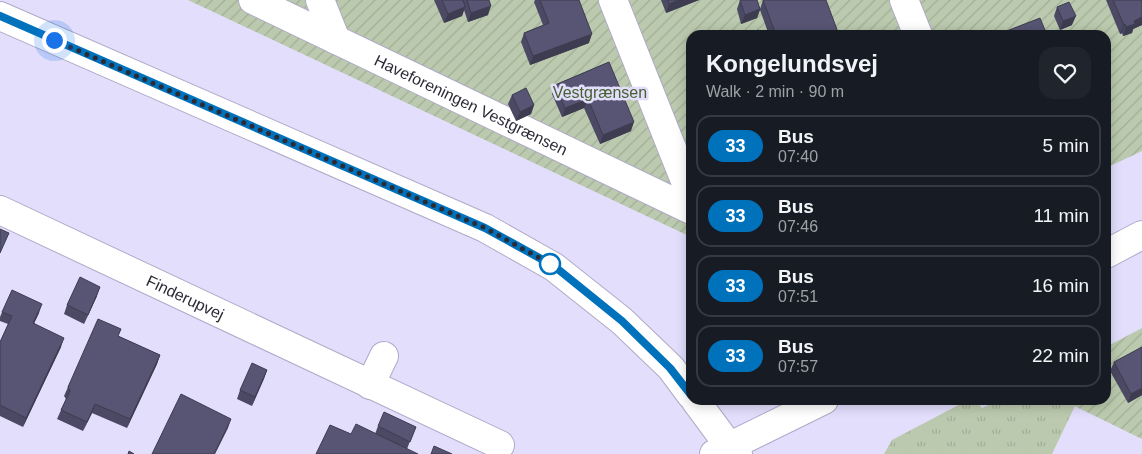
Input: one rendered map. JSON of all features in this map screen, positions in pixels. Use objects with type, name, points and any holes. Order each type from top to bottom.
[{"type":"street","name":"Haveforeningen Vestgrænsen","points":[[252,0],[686,208]]},
{"type":"street","points":[[320,0],[336,40]]},
{"type":"street","points":[[613,0],[686,183]]},
{"type":"street","points":[[904,0],[916,30]]},
{"type":"street","points":[[0,16],[485,228],[554,266],[622,321],[670,368],[686,389]]},
{"type":"street","name":"Finderupvej","points":[[0,210],[500,445]]},
{"type":"street","points":[[1111,251],[1142,234]]},
{"type":"street","points":[[370,385],[384,356]]},
{"type":"street","points":[[698,405],[727,451],[814,405]]},
{"type":"green space","name":"Vestgrænsen","points":[[188,0],[1142,0],[1142,151],[1111,166],[1111,30],[686,30],[686,235]]},
{"type":"green space","points":[[1142,328],[1142,439],[1072,405],[1111,405],[1111,344]]},
{"type":"green space","points":[[958,405],[979,405],[982,408],[988,405],[1075,406],[1052,454],[884,454],[892,440]]},
{"type":"building","points":[[442,0],[463,0],[465,7],[448,14]]},
{"type":"building","points":[[467,0],[489,0],[491,6],[471,13]]},
{"type":"building","points":[[540,0],[579,0],[592,34],[533,56],[524,33],[549,23]]},
{"type":"building","points":[[668,0],[679,0],[669,4]]},
{"type":"building","points":[[740,0],[757,0],[760,9],[745,15]]},
{"type":"building","points":[[763,0],[826,0],[837,30],[774,30]]},
{"type":"building","points":[[1113,0],[1142,0],[1142,17],[1134,21],[1135,24],[1126,27]]},
{"type":"building","points":[[1069,2],[1076,16],[1063,21],[1057,7]]},
{"type":"building","points":[[1040,18],[1045,30],[1009,30]]},
{"type":"building","points":[[609,62],[634,122],[603,135],[588,99],[565,108],[555,85]]},
{"type":"building","points":[[526,88],[534,105],[520,112],[512,95]]},
{"type":"building","points":[[0,229],[9,233],[0,253]]},
{"type":"building","points":[[80,277],[100,287],[88,315],[67,305]]},
{"type":"building","points":[[12,290],[42,304],[33,323],[64,338],[26,418],[0,405],[0,342],[12,316],[2,312]]},
{"type":"building","points":[[98,319],[121,329],[118,336],[160,355],[130,419],[95,404],[87,422],[61,410],[70,391],[68,387]]},
{"type":"building","points":[[1142,347],[1142,388],[1131,394],[1114,362]]},
{"type":"building","points":[[252,363],[267,370],[255,397],[240,390]]},
{"type":"building","points":[[181,394],[231,419],[214,454],[152,454]]},
{"type":"building","points":[[384,412],[416,427],[410,442],[378,426]]},
{"type":"building","points":[[356,424],[418,454],[316,454],[330,425],[351,434]]},
{"type":"building","points":[[434,446],[452,454],[431,454]]},
{"type":"bus line","name":"33","points":[[0,16],[485,228],[554,266],[622,321],[670,368],[686,389]]},
{"type":"route","points":[[54,40],[485,228],[554,266],[550,264]]}]
